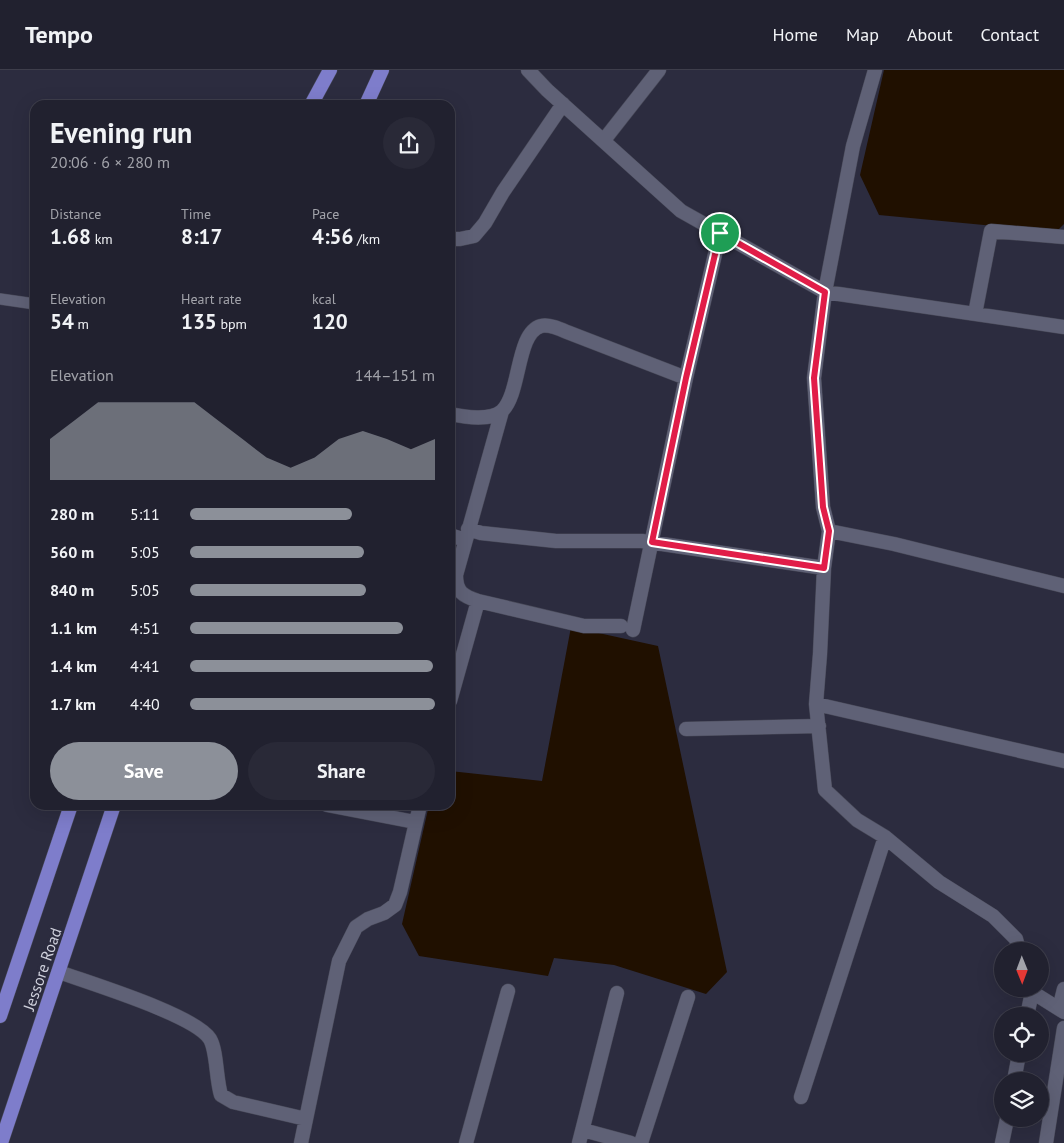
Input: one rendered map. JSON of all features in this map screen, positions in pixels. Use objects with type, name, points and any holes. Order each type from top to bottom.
[{"type":"highway","points":[[314,100],[330,70]]},
{"type":"highway","points":[[368,100],[382,70]]},
{"type":"highway","points":[[0,1016],[69,810]]},
{"type":"highway","name":"Jessore Road","points":[[1,1143],[112,810]]},
{"type":"street","points":[[528,70],[681,210],[825,292],[1064,327]]},
{"type":"street","points":[[604,140],[659,70]]},
{"type":"street","points":[[875,70],[853,146],[825,292],[814,378],[823,507],[829,531],[824,568],[816,704],[825,790],[857,820],[885,837],[938,882],[993,916],[1017,942]]},
{"type":"street","points":[[455,238],[474,236],[485,223],[503,192],[563,104]]},
{"type":"street","points":[[975,314],[991,231],[1064,236]]},
{"type":"street","points":[[686,378],[550,326],[541,326],[532,332],[524,345],[510,399],[502,411],[456,575],[456,584],[462,594],[478,601],[584,626],[627,628],[652,542],[686,378],[720,233]]},
{"type":"street","points":[[455,414],[489,417],[502,411]]},
{"type":"street","points":[[829,531],[894,544],[1064,586]]},
{"type":"street","points":[[455,535],[481,533],[556,540],[652,542],[824,568]]},
{"type":"street","points":[[455,683],[478,601]]},
{"type":"street","points":[[816,704],[1064,761]]},
{"type":"street","points":[[686,729],[819,726]]},
{"type":"street","points":[[353,810],[415,822]]},
{"type":"street","points":[[301,1143],[339,961],[356,927],[368,918],[384,913],[395,905],[400,892],[419,810]]},
{"type":"street","points":[[801,1098],[885,837]]},
{"type":"street","points":[[59,972],[178,1016],[199,1027],[210,1039],[221,1095],[233,1102],[306,1119]]},
{"type":"street","points":[[1042,998],[1061,1010],[1064,989]]},
{"type":"street","points":[[466,1143],[508,991]]},
{"type":"street","points":[[618,993],[581,1137],[631,1143]]},
{"type":"street","points":[[641,1143],[688,997]]},
{"type":"street","points":[[1046,1143],[1064,1028]]},
{"type":"street","points":[[1002,1143],[1005,1127]]},
{"type":"lane","points":[[0,299],[30,303]]},
{"type":"shaded area","points":[[884,70],[1064,70],[1064,224],[1056,232],[879,215],[860,175]]},
{"type":"shaded area","points":[[571,627],[658,646],[727,972],[706,994],[614,965],[554,958],[548,976],[419,956],[402,924],[428,810],[455,810],[455,772],[542,781]]},
{"type":"route","points":[[720,233],[825,292],[814,378],[823,507],[829,531],[824,568],[652,542],[686,378],[720,233]]}]
